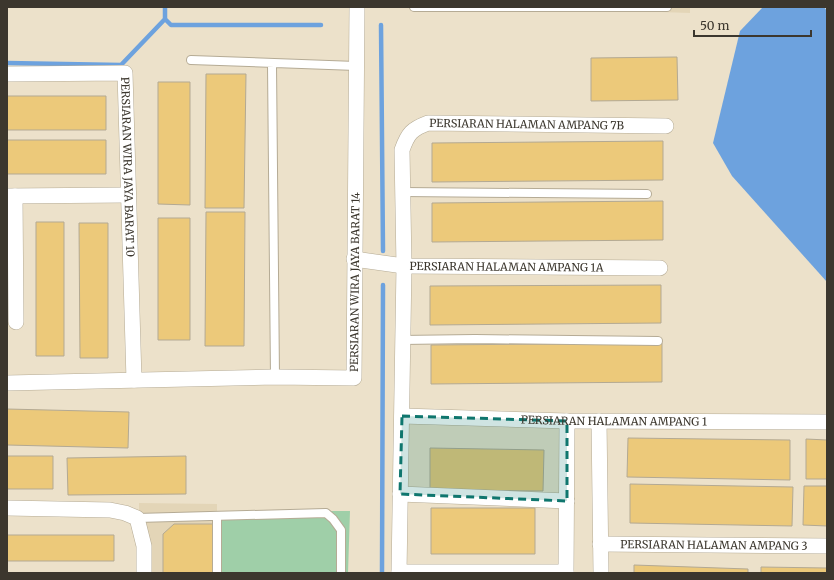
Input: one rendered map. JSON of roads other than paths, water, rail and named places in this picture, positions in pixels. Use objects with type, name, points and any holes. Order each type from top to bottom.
[{"type":"street","name":"PERSIARAN WIRA JAYA BARAT 14","points":[[7,383],[275,377],[354,378],[357,7]]},
{"type":"street","name":"PERSIARAN WIRA JAYA BARAT 10","points":[[7,74],[125,73],[134,380]]},
{"type":"street","name":"PERSIARAN HALAMAN AMPANG 7B","points":[[403,192],[402,150],[406,137],[416,127],[428,123],[666,126]]},
{"type":"street","points":[[403,192],[404,266],[401,340],[402,416],[399,572],[566,573],[567,421]]},
{"type":"street","points":[[16,322],[11,196],[128,195]]},
{"type":"street","name":"PERSIARAN HALAMAN AMPANG 1A","points":[[354,259],[404,266],[660,268]]},
{"type":"street","name":"PERSIARAN HALAMAN AMPANG 1","points":[[402,416],[567,421],[827,422]]},
{"type":"street","points":[[600,421],[600,573]]},
{"type":"street","points":[[400,494],[567,501]]},
{"type":"street","points":[[7,508],[110,510],[125,512],[137,518],[144,546],[144,573]]},
{"type":"street","name":"PERSIARAN HALAMAN AMPANG 3","points":[[600,544],[827,546]]},
{"type":"lane","points":[[414,7],[667,7]]},
{"type":"lane","points":[[191,60],[272,65],[356,66]]},
{"type":"lane","points":[[272,65],[275,377]]},
{"type":"lane","points":[[403,192],[647,194]]},
{"type":"lane","points":[[401,340],[475,338],[658,341]]},
{"type":"lane","points":[[137,518],[326,513],[334,519],[341,530],[341,573]]},
{"type":"lane","points":[[217,516],[217,573]]},
{"type":"water","points":[[763,7],[824,7],[827,11],[827,282],[732,176],[713,143],[740,31]]},
{"type":"waterway","points":[[7,63],[121,65],[165,19],[165,7]]},
{"type":"waterway","points":[[165,19],[171,25],[321,25]]},
{"type":"waterway","points":[[381,25],[383,251]]},
{"type":"waterway","points":[[382,573],[383,285]]}]
